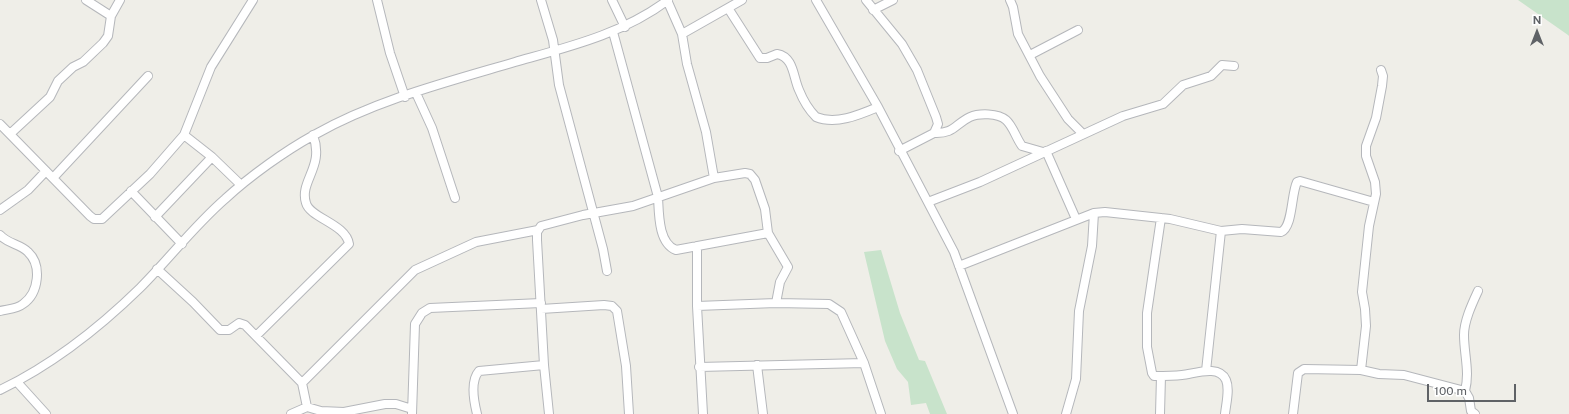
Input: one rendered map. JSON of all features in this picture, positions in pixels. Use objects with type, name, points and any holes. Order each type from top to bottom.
[{"type":"street","points":[[86,0],[112,16]]},
{"type":"street","points":[[10,134],[50,97],[58,81],[73,67],[83,62],[103,43],[108,36],[112,16],[120,0]]},
{"type":"street","points":[[0,124],[90,216],[98,220],[106,216],[131,192],[184,135],[211,67],[253,0]]},
{"type":"street","points":[[376,0],[390,53],[405,97]]},
{"type":"street","points":[[541,0],[553,40],[559,85],[603,249],[607,271]]},
{"type":"street","points":[[612,0],[625,27]]},
{"type":"street","points":[[0,390],[17,382],[48,363],[86,336],[125,302],[214,209],[241,185],[313,135],[376,106],[613,32],[651,13],[667,0],[682,34],[688,69],[706,132],[714,178]]},
{"type":"street","points":[[682,34],[742,0]]},
{"type":"street","points":[[816,0],[878,107],[899,151],[954,252],[1013,414]]},
{"type":"street","points":[[866,0],[902,44],[917,70],[938,124],[934,133]]},
{"type":"street","points":[[873,10],[893,0]]},
{"type":"street","points":[[1010,0],[1013,6],[1018,34],[1040,76],[1068,119],[1083,134]]},
{"type":"street","points":[[728,8],[760,58],[767,58],[777,54],[786,58],[791,65],[805,102],[816,116],[832,119],[853,117],[878,107]]},
{"type":"street","points":[[1030,56],[1078,30]]},
{"type":"street","points":[[613,32],[658,197],[661,226],[665,240],[671,248],[676,250],[768,233]]},
{"type":"street","points":[[928,202],[980,182],[1123,116],[1163,104],[1183,84],[1211,76],[1222,65],[1234,66]]},
{"type":"street","points":[[1361,370],[1366,326],[1366,309],[1362,292],[1369,226],[1376,194],[1375,182],[1366,156],[1366,146],[1376,118],[1382,86],[1383,76],[1381,70]]},
{"type":"street","points":[[53,178],[148,76]]},
{"type":"street","points":[[416,93],[432,128],[455,198]]},
{"type":"street","points":[[899,151],[934,133],[951,131],[971,116],[1000,117],[1010,124],[1022,146],[1045,152]]},
{"type":"street","points":[[184,135],[212,157],[241,185]]},
{"type":"street","points":[[256,336],[349,244],[347,239],[330,221],[312,213],[306,204],[308,182],[316,162],[316,146],[313,135]]},
{"type":"street","points":[[1045,152],[1076,219]]},
{"type":"street","points":[[155,217],[212,157]]},
{"type":"street","points":[[0,210],[28,190],[46,171]]},
{"type":"street","points":[[302,383],[415,270],[476,242],[538,230],[544,225],[633,206],[714,178],[745,173],[750,174],[755,180],[765,209],[768,233],[788,267],[780,282],[776,303]]},
{"type":"street","points":[[959,266],[1094,213],[1105,212],[1161,218],[1221,231],[1242,229],[1278,232],[1285,230],[1288,226],[1296,182],[1300,181],[1374,202]]},
{"type":"street","points":[[131,192],[182,244]]},
{"type":"street","points":[[1066,414],[1076,379],[1079,311],[1092,246],[1094,213]]},
{"type":"street","points":[[1161,218],[1147,313],[1147,347],[1152,373],[1154,376],[1161,376],[1185,375],[1206,371],[1222,375],[1226,379],[1225,414]]},
{"type":"street","points":[[538,230],[544,365],[549,414]]},
{"type":"street","points":[[1206,371],[1221,231]]},
{"type":"street","points":[[0,235],[7,241],[25,249],[33,257],[38,269],[29,299],[15,308],[0,311]]},
{"type":"street","points":[[697,246],[699,367],[703,414]]},
{"type":"street","points":[[157,269],[194,302],[220,330],[229,330],[242,323],[302,383],[307,407]]},
{"type":"street","points":[[1475,414],[1471,411],[1465,391],[1468,374],[1464,334],[1472,304],[1478,292]]},
{"type":"street","points":[[697,306],[776,303],[829,304],[835,307],[841,312],[864,363],[881,414]]},
{"type":"street","points":[[291,414],[307,407],[344,412],[385,404],[396,404],[412,412],[415,324],[424,310],[430,308],[604,305],[612,306],[617,311],[626,366],[629,414]]},
{"type":"street","points":[[699,367],[864,363]]},
{"type":"street","points":[[476,414],[474,405],[475,382],[479,371],[544,365]]},
{"type":"street","points":[[757,365],[763,414]]},
{"type":"street","points":[[1293,414],[1299,370],[1361,370],[1379,374],[1404,375],[1422,378],[1432,383],[1465,391]]},
{"type":"street","points":[[1160,414],[1161,376]]},
{"type":"street","points":[[17,382],[46,414]]},
{"type":"green space","points":[[1518,0],[1569,0],[1569,36],[1568,35]]},
{"type":"green space","points":[[881,250],[900,313],[919,360],[925,361],[947,414],[930,414],[926,403],[911,405],[908,382],[897,369],[885,341],[864,252]]}]
